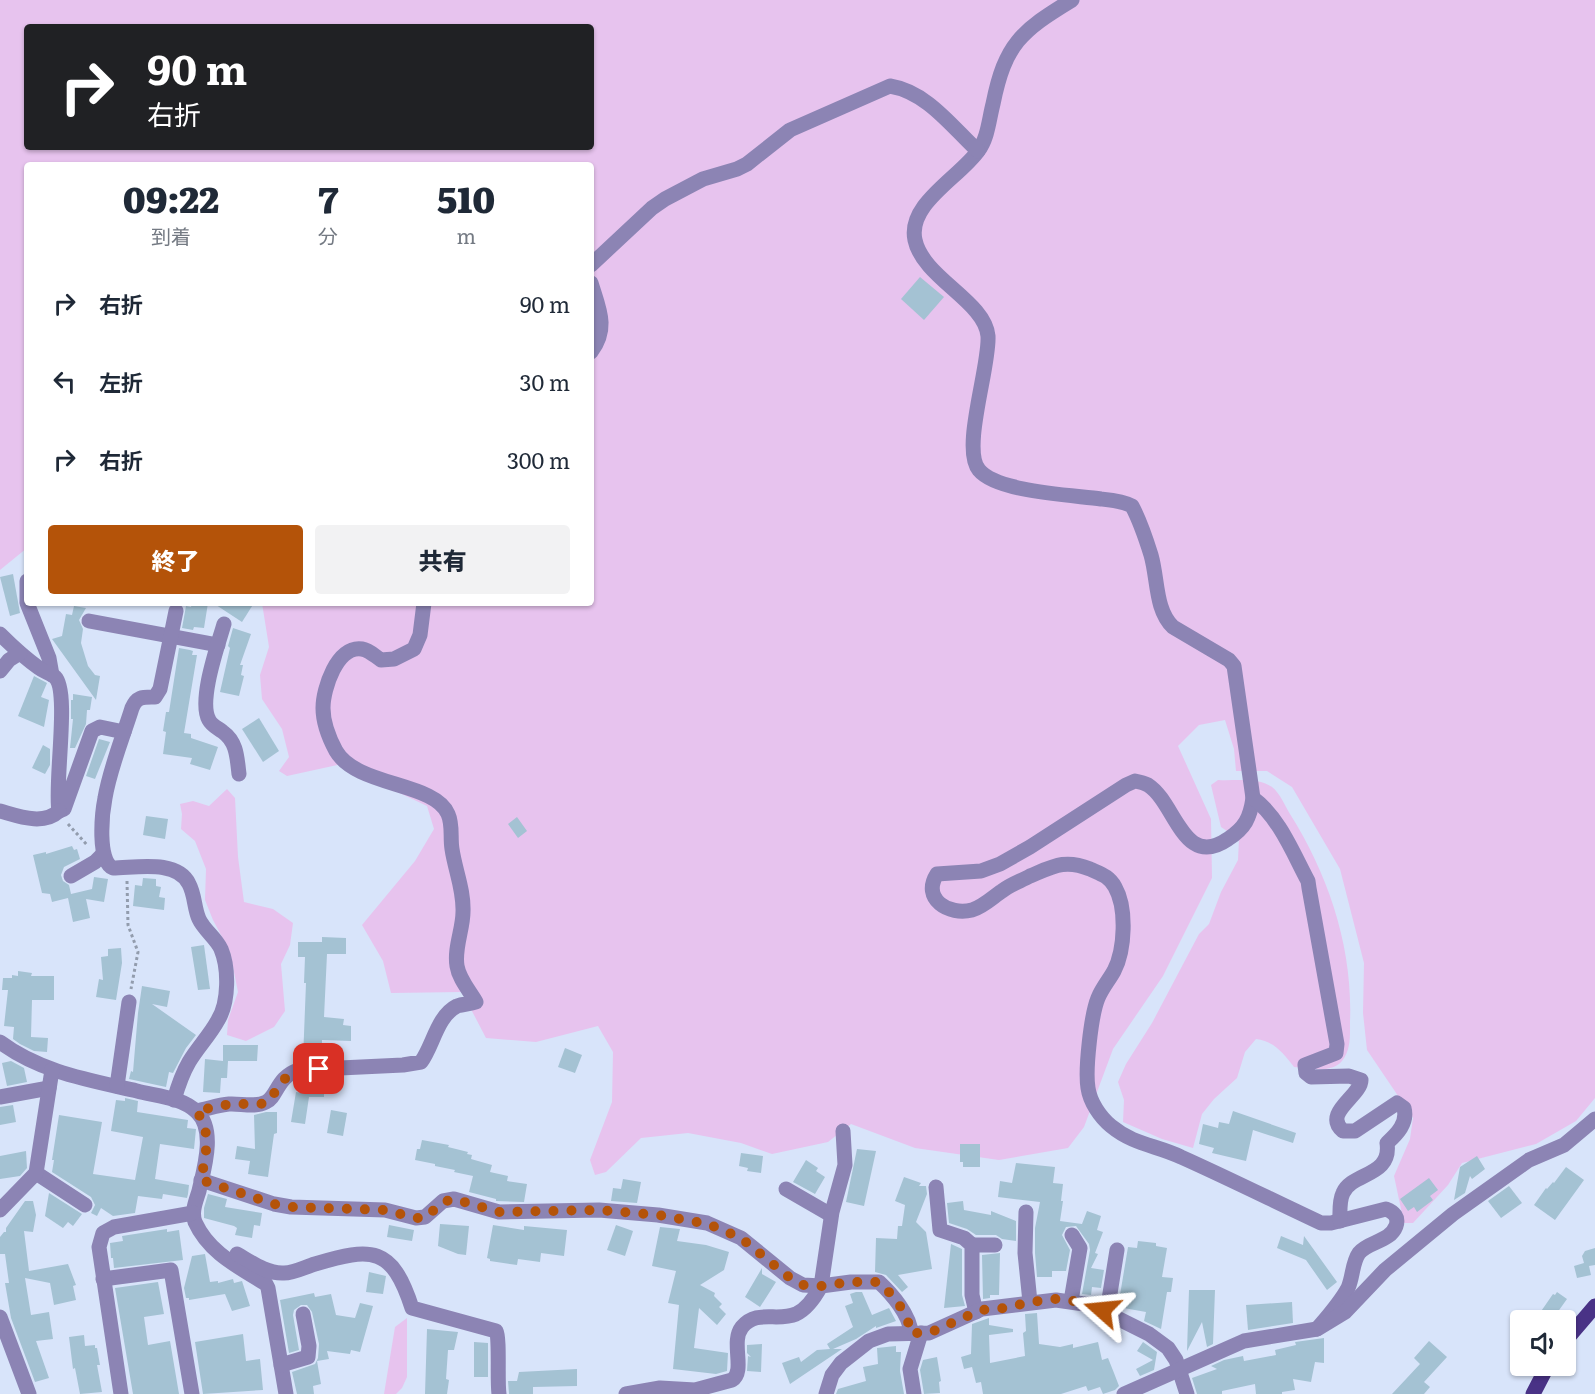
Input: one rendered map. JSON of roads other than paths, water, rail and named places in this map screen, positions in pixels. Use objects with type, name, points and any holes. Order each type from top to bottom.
[{"type":"main road","points":[[1576,1328],[1595,1306]]},
{"type":"main road","points":[[1533,1394],[1542,1376]]},
{"type":"street","points":[[1072,0],[1043,19],[1013,45],[998,78],[984,140],[978,152],[936,194],[916,218],[914,227],[917,250],[978,314],[987,332],[974,436],[976,466],[986,477],[997,482],[1110,500],[1132,506],[1151,556],[1167,621],[1234,666],[1252,798],[1249,819],[1237,834],[1224,842],[1201,847],[1188,840],[1161,799],[1150,787],[1135,781],[1000,864],[981,871],[937,874],[932,883],[931,892],[938,903],[950,908],[971,910],[1016,882],[1057,864],[1081,866],[1110,878],[1117,889],[1123,909],[1123,933],[1115,969],[1098,998],[1094,1016],[1088,1069],[1088,1089],[1094,1107],[1109,1124],[1128,1139],[1179,1156],[1321,1222],[1331,1223],[1386,1209],[1397,1216],[1397,1224],[1392,1233],[1359,1254],[1341,1300],[1317,1329]]},
{"type":"street","points":[[594,262],[652,208],[665,199],[703,179],[747,164],[790,130],[890,86],[903,88],[920,97],[978,152]]},
{"type":"street","points":[[594,292],[601,313],[602,330],[594,347]]},
{"type":"street","points":[[29,606],[49,658],[52,675]]},
{"type":"street","points":[[196,1111],[230,1104],[261,1104],[270,1101],[283,1079],[298,1070],[403,1065],[421,1062],[449,1012],[458,1006],[476,1002],[462,981],[457,966],[463,901],[452,852],[452,823],[447,810],[440,802],[359,771],[346,763],[336,751],[325,725],[323,705],[329,677],[335,665],[346,653],[358,648],[369,651],[381,660],[394,659],[414,649],[420,635],[424,606]]},
{"type":"street","points":[[77,880],[100,857],[105,798],[124,732],[135,700],[140,697],[155,697],[160,689],[176,611]]},
{"type":"street","points":[[89,621],[218,645]]},
{"type":"street","points":[[224,624],[207,692],[206,709],[208,719],[231,740],[236,753],[239,774]]},
{"type":"street","points":[[0,634],[37,667],[52,675],[62,691],[57,791],[60,811]]},
{"type":"street","points":[[0,671],[20,652]]},
{"type":"street","points":[[0,811],[18,817],[40,818],[60,811],[92,730],[100,727],[124,732]]},
{"type":"street","points":[[1252,798],[1263,805],[1284,837],[1310,888],[1337,1044],[1336,1053],[1305,1065],[1306,1073],[1311,1077],[1349,1076],[1361,1080],[1361,1086],[1339,1112],[1336,1120],[1338,1127],[1343,1131],[1355,1131],[1397,1103],[1404,1108],[1406,1114],[1402,1126],[1387,1143],[1388,1151],[1384,1161],[1372,1173],[1350,1184],[1344,1190],[1340,1199],[1340,1221]]},
{"type":"street","points":[[100,857],[109,866],[162,867],[186,878],[200,922],[220,947],[225,963],[226,992],[219,1020],[182,1075],[174,1100]]},
{"type":"street","points":[[117,1086],[129,1002]]},
{"type":"street","points":[[0,1042],[17,1055],[52,1070],[174,1100],[196,1111],[206,1130],[207,1140],[193,1213],[194,1220],[218,1253],[266,1284],[286,1394]]},
{"type":"street","points":[[0,1210],[36,1173],[52,1070]]},
{"type":"street","points":[[0,1097],[49,1088]]},
{"type":"street","points":[[1124,1394],[1244,1341],[1317,1329],[1345,1311],[1385,1270],[1453,1214],[1529,1160],[1564,1145],[1595,1119]]},
{"type":"street","points":[[626,1394],[660,1388],[688,1392],[736,1377],[738,1372],[737,1335],[742,1327],[757,1316],[796,1314],[810,1302],[821,1286],[831,1215],[845,1165],[843,1131]]},
{"type":"street","points":[[36,1173],[85,1205]]},
{"type":"street","points":[[201,1180],[274,1204],[291,1207],[385,1210],[416,1218],[425,1218],[443,1202],[454,1199],[499,1212],[599,1210],[668,1217],[708,1224],[741,1238],[790,1278],[803,1285],[879,1282],[899,1305],[916,1333],[910,1369],[914,1394]]},
{"type":"street","points":[[936,1187],[940,1230],[964,1238],[972,1245],[995,1245]]},
{"type":"street","points":[[786,1189],[831,1215]]},
{"type":"street","points":[[1026,1212],[1025,1253],[1030,1302]]},
{"type":"street","points":[[121,1394],[99,1247],[104,1233],[108,1229],[193,1213]]},
{"type":"street","points":[[203,1235],[271,1272],[285,1273],[355,1253],[380,1256],[391,1264],[405,1288],[412,1308],[496,1330],[499,1335],[497,1359],[499,1394]]},
{"type":"street","points":[[1071,1301],[1080,1248],[1072,1235]]},
{"type":"street","points":[[972,1245],[972,1295],[976,1312]]},
{"type":"street","points":[[1107,1312],[1117,1250]]},
{"type":"street","points":[[103,1279],[171,1270],[192,1394]]},
{"type":"street","points":[[826,1394],[832,1375],[841,1363],[869,1341],[888,1334],[929,1333],[976,1312],[1056,1299],[1091,1305],[1149,1334],[1168,1348],[1179,1369],[1187,1394]]},
{"type":"street","points":[[281,1365],[308,1357],[309,1346],[303,1314]]},
{"type":"street","points":[[0,1317],[29,1394]]}]
